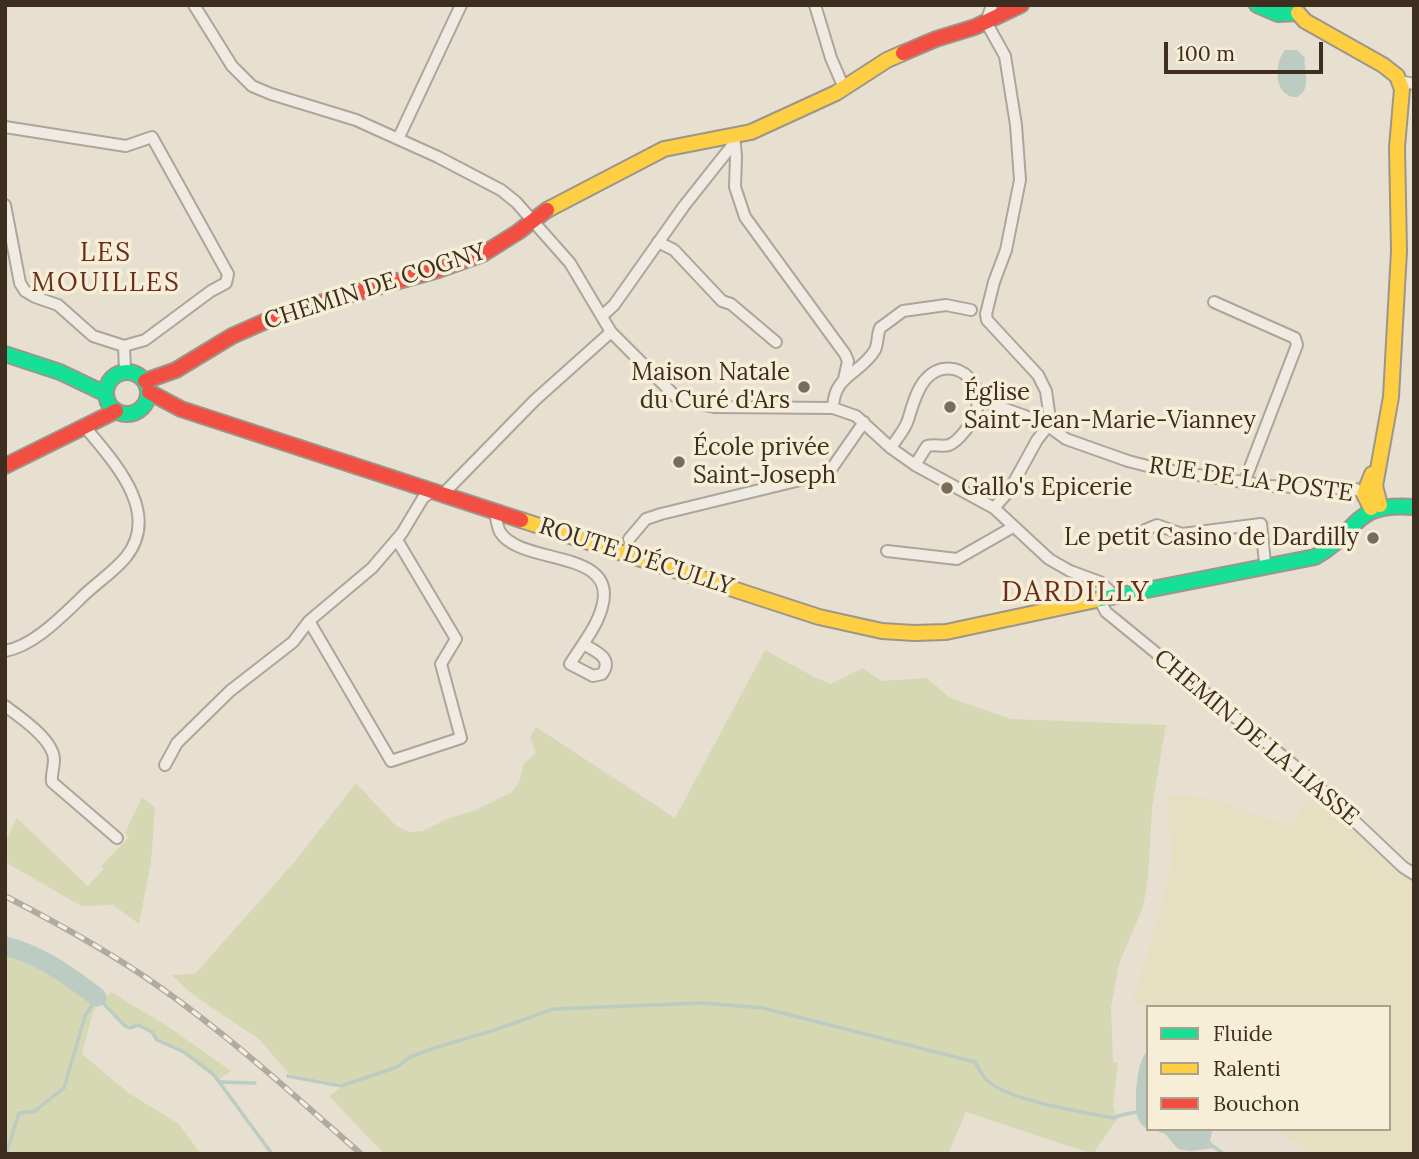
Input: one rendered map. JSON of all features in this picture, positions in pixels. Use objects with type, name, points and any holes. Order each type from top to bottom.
[{"type":"street","points":[[194,5],[232,66],[252,86],[356,120],[501,190],[516,202],[570,263],[611,331],[667,390],[690,402],[714,407],[833,408],[856,416],[891,448],[915,465],[994,508],[1049,559],[1070,571],[1100,582],[1115,597]]},
{"type":"street","points":[[398,139],[461,5]]},
{"type":"street","points":[[816,5],[831,58],[844,88]]},
{"type":"street","points":[[992,5],[986,22],[1004,56],[1016,125],[1020,180],[1006,250],[986,314],[987,320],[1038,375],[1046,391],[1049,412],[1048,426],[1037,440],[1009,491],[994,508]]},
{"type":"street","name":"CHEMIN DE COGNY","points":[[146,393],[176,370],[232,336],[284,313],[438,270],[483,254],[519,232],[531,219],[664,149],[734,139],[810,106],[887,60],[927,42],[975,27],[1021,5]]},
{"type":"street","points":[[1257,5],[1278,14],[1297,9],[1305,20],[1383,65],[1407,83],[1402,99],[1396,147],[1399,251],[1391,397],[1375,486],[1376,507]]},
{"type":"street","points":[[5,127],[126,146],[152,137],[228,274],[226,283],[138,344],[124,346],[93,336],[58,305],[25,291],[20,283],[5,205]]},
{"type":"street","points":[[602,316],[614,304],[734,139]]},
{"type":"street","points":[[734,139],[735,187],[746,217],[848,361],[844,379],[835,391],[833,408]]},
{"type":"street","points":[[658,242],[674,250],[722,301],[731,304],[776,342]]},
{"type":"street","points":[[1214,302],[1295,338],[1297,345],[1244,483]]},
{"type":"street","points":[[844,379],[876,348],[880,328],[904,311],[946,305],[971,310]]},
{"type":"street","points":[[165,765],[177,743],[230,691],[293,642],[309,621],[372,568],[397,540],[423,498],[437,493],[611,331]]},
{"type":"street","points":[[124,346],[125,371]]},
{"type":"street","points":[[5,354],[60,372],[111,379],[125,371],[138,374],[146,393],[138,412],[129,414],[60,372]]},
{"type":"street","points":[[891,448],[908,422],[910,408],[925,379],[934,373],[950,370],[965,374],[972,379],[978,399],[974,418],[961,436],[949,445],[927,446],[915,465]]},
{"type":"street","points":[[5,466],[87,426],[110,401],[111,379]]},
{"type":"street","name":"ROUTE D'ÉCULLY","points":[[146,393],[181,409],[880,636],[946,632],[1100,601]]},
{"type":"street","name":"RUE DE LA POSTE","points":[[978,399],[1048,426],[1066,439],[1128,461],[1168,471],[1244,483],[1356,489],[1376,507]]},
{"type":"street","points":[[629,539],[646,519],[829,472],[864,422]]},
{"type":"street","points":[[5,651],[22,647],[70,608],[126,558],[136,541],[139,519],[133,494],[87,426]]},
{"type":"street","points":[[1364,494],[1385,436]]},
{"type":"street","points":[[1100,601],[1315,557],[1326,552],[1376,507],[1394,504],[1414,507]]},
{"type":"street","points":[[495,511],[500,532],[508,540],[523,548],[578,565],[593,572],[601,581],[604,587],[602,610],[583,643]]},
{"type":"street","points":[[1145,530],[1157,525],[1182,534],[1194,534],[1261,524],[1265,563]]},
{"type":"street","points":[[887,551],[957,559],[1013,527]]},
{"type":"street","points":[[309,621],[391,761],[461,738],[441,664],[456,639],[397,540]]},
{"type":"street","name":"CHEMIN DE LA LIASSE","points":[[1100,601],[1106,612],[1323,789],[1414,874]]},
{"type":"street","points":[[5,706],[47,742],[54,760],[52,782],[117,838]]},
{"type":"shaded area","points":[[1285,50],[1297,50],[1305,58],[1305,89],[1297,97],[1284,92],[1278,79],[1277,71]]},
{"type":"shaded area","points":[[1318,789],[1414,881],[1414,1154],[1313,1154],[1276,1131],[1391,1131],[1391,1005],[1146,1006],[1132,1002],[1159,916],[1172,861],[1169,795],[1209,798],[1289,826]]},
{"type":"shaded area","points":[[1146,1053],[1146,1128],[1139,1121],[1136,1107],[1136,1086]]},
{"type":"shaded area","points":[[1157,1131],[1212,1131],[1210,1140],[1215,1148],[1189,1151],[1178,1149],[1165,1134]]},
{"type":"green space","points":[[765,650],[831,684],[863,668],[881,681],[927,678],[950,698],[1011,719],[1166,725],[1152,808],[1148,878],[1143,907],[1119,964],[1111,1007],[1113,1062],[1118,1063],[1113,1105],[1117,1119],[1093,1154],[966,1112],[948,1154],[384,1154],[329,1096],[345,1085],[289,1074],[259,1039],[192,994],[172,975],[195,974],[296,860],[356,783],[395,825],[409,832],[423,831],[512,792],[519,782],[524,763],[536,753],[530,737],[536,727],[675,818]]},
{"type":"green space","points":[[142,797],[155,808],[151,862],[139,924],[113,905],[81,906],[5,862],[5,836],[8,837],[17,818],[88,886],[104,869],[101,866],[129,837],[125,833]]},
{"type":"green space","points":[[5,946],[43,961],[101,999],[93,1012],[82,1054],[130,1094],[179,1124],[201,1154],[5,1154]]},
{"type":"green space","points":[[111,992],[167,1026],[231,1071],[218,1080],[184,1052],[157,1040],[152,1032],[138,1025],[121,1024],[103,1000]]},
{"type":"waterway","points":[[5,946],[42,960],[97,997]]},
{"type":"waterway","points":[[6,1154],[19,1113],[35,1111],[64,1088],[85,1016],[97,997],[125,1026],[130,1028],[138,1025],[152,1032],[157,1040],[184,1052],[214,1075],[272,1154]]},
{"type":"waterway","points":[[288,1076],[341,1086],[397,1067],[410,1057],[434,1048],[553,1009],[702,1003],[763,1008],[975,1062],[985,1078],[997,1087],[1047,1105],[1113,1118],[1146,1110]]},
{"type":"waterway","points":[[220,1082],[255,1083]]},
{"type":"waterway","points":[[1211,1145],[1224,1154]]},
{"type":"railway","points":[[5,896],[85,939],[161,988],[238,1047],[361,1154]]},
{"type":"traffic: fast","points":[[1257,5],[1278,14],[1298,13]]},
{"type":"traffic: fast","points":[[5,354],[60,372],[106,394]]},
{"type":"traffic: fast","points":[[127,372],[142,378],[148,393],[142,408],[127,414],[112,408],[106,393],[112,378],[127,372]]},
{"type":"traffic: fast","points":[[1096,600],[1315,557],[1367,514],[1378,509],[1414,507]]},
{"type":"traffic: slow","points":[[1298,13],[1305,21],[1383,65],[1397,76],[1402,89],[1397,147],[1399,251],[1391,397],[1375,486],[1380,505]]},
{"type":"traffic: slow","points":[[547,210],[664,149],[751,132],[836,93],[887,60],[903,53]]},
{"type":"traffic: slow","points":[[1371,508],[1364,494],[1372,474]]},
{"type":"traffic: slow","points":[[521,520],[819,617],[882,631],[946,632],[1096,600]]},
{"type":"traffic: jam","points":[[903,53],[975,27],[1021,5]]},
{"type":"traffic: jam","points":[[145,381],[176,370],[232,336],[284,313],[438,270],[483,254],[547,210]]},
{"type":"traffic: jam","points":[[149,392],[181,409],[521,520]]},
{"type":"traffic: jam","points":[[5,466],[116,411]]},
{"type":"place","name":"Maison Natale du Curé d'Ars","points":[[804,387]]},
{"type":"place","name":"Église Saint-Jean-Marie-Vianney","points":[[950,407]]},
{"type":"place","name":"École privée Saint-Joseph","points":[[679,462]]},
{"type":"place","name":"Gallo's Epicerie","points":[[947,488]]},
{"type":"place","name":"Le petit Casino de Dardilly","points":[[1373,538]]},
{"type":"district","name":"LES MOUILLES","points":[[106,269]]},
{"type":"district","name":"DARDILLY","points":[[1076,593]]}]
